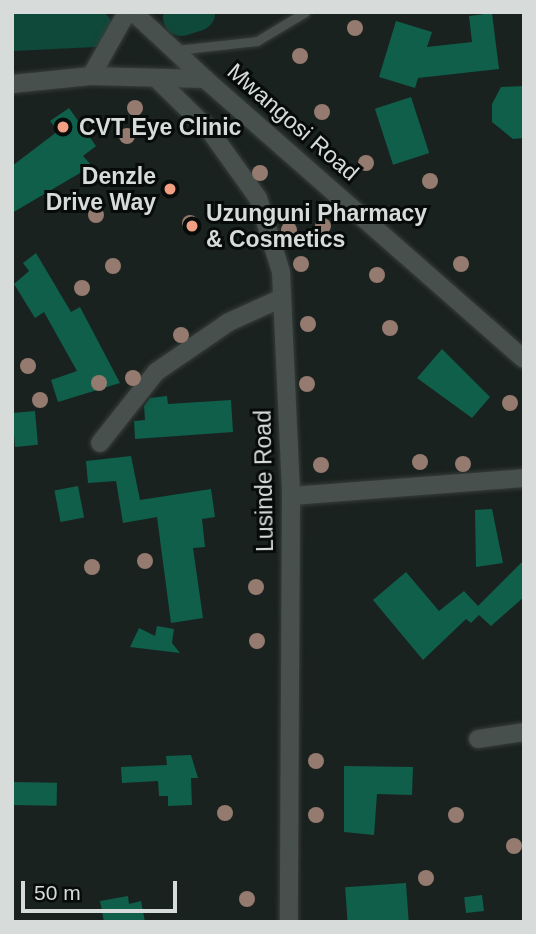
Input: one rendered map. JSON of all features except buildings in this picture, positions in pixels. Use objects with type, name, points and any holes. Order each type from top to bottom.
[{"type":"street","points":[[91,76],[127,12]]},
{"type":"street","points":[[133,12],[205,79]]},
{"type":"street","name":"Mwangosi Road","points":[[12,84],[91,76],[159,81],[205,79],[524,359]]},
{"type":"street","name":"Lusinde Road","points":[[159,81],[210,131],[258,198],[271,227],[282,298],[291,496],[289,922]]},
{"type":"street","points":[[100,443],[156,372],[229,322],[282,298]]},
{"type":"street","points":[[291,496],[524,478]]},
{"type":"street","points":[[478,739],[524,732]]},
{"type":"lane","points":[[174,51],[250,43],[305,12]]},
{"type":"waterway","points":[[181,17],[196,12]]},
{"type":"waterway","points":[[12,32],[94,28]]},
{"type":"place","name":"CVT Eye Clinic","points":[[63,127]]},
{"type":"place","name":"Denzle Drive Way","points":[[170,189]]},
{"type":"place","name":"Uzunguni Pharmacy & Cosmetics","points":[[192,226]]}]
